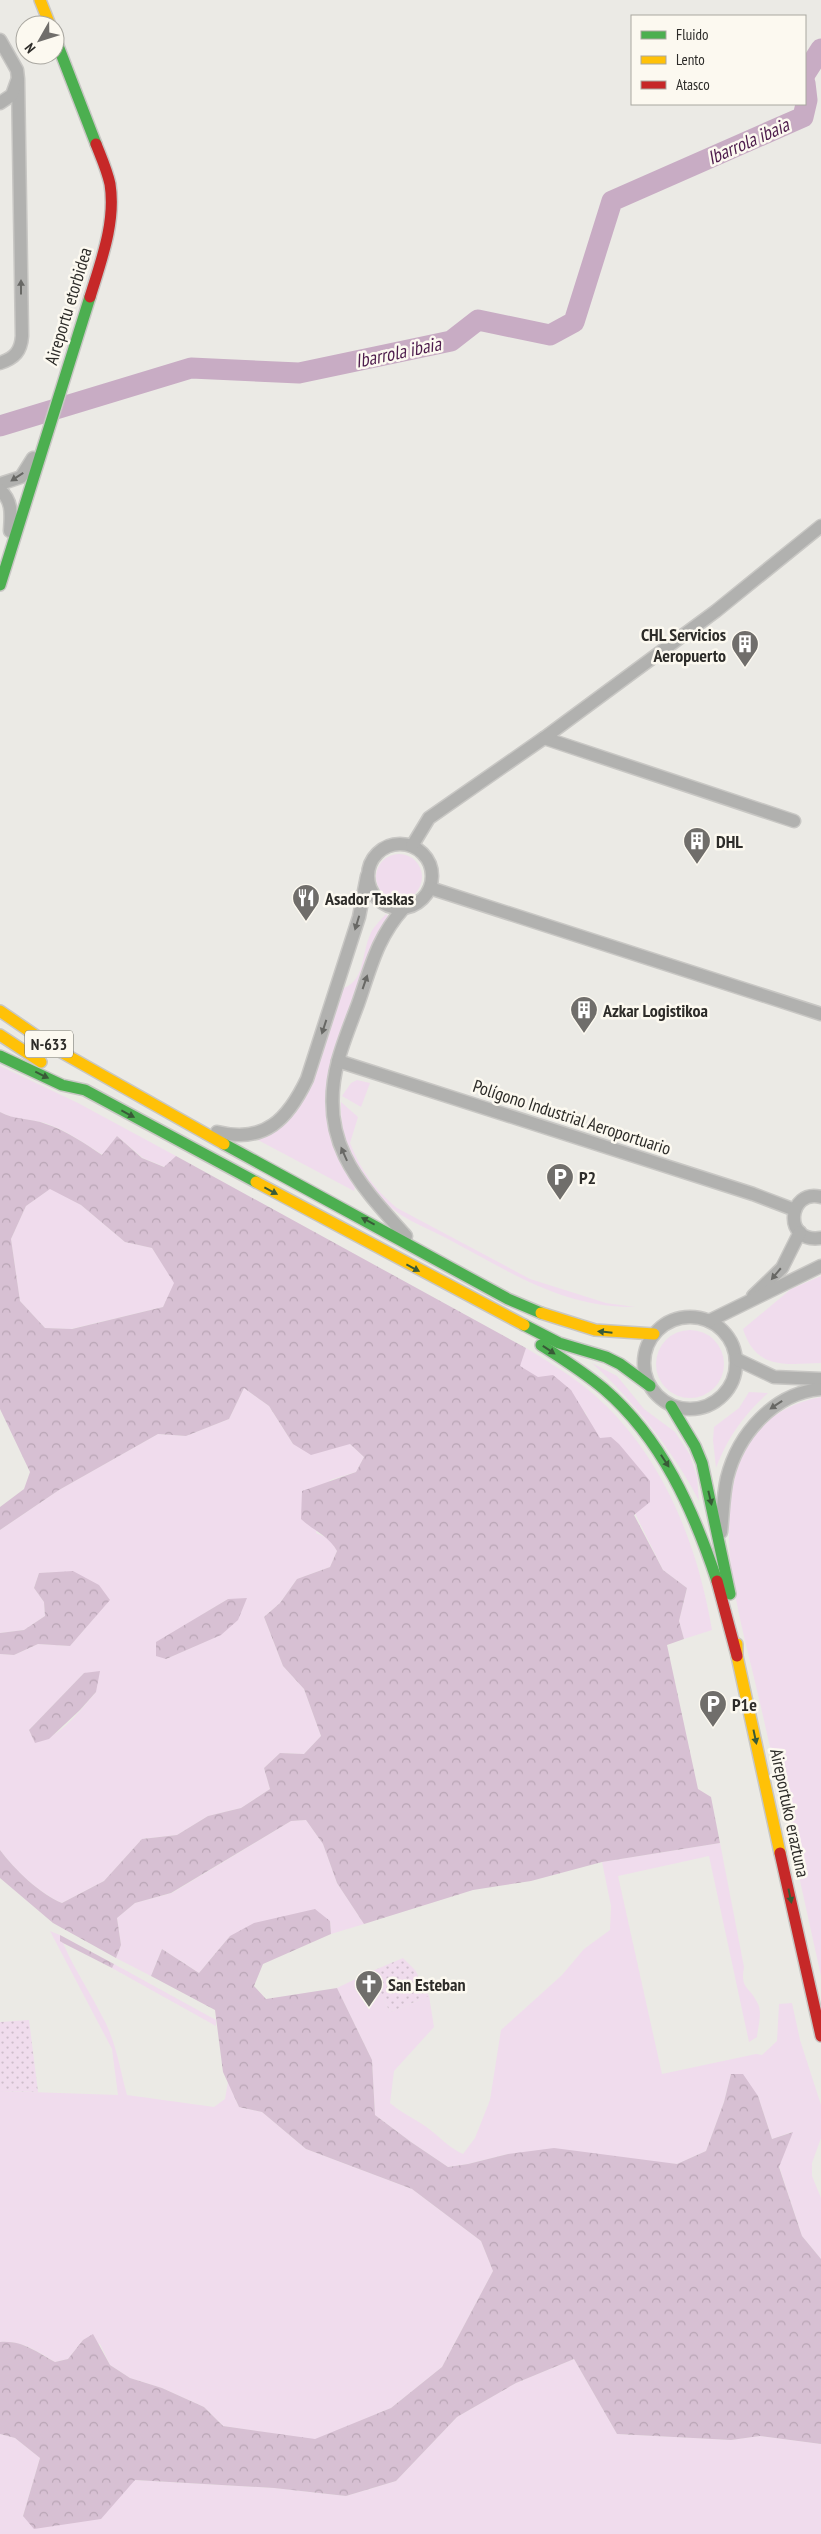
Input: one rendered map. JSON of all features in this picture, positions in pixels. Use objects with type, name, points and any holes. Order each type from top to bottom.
[{"type":"main road","points":[[40,0],[46,15]]},
{"type":"main road","name":"Aireportu etorbidea","points":[[0,585],[103,254],[110,224],[112,190],[98,146],[65,63]]},
{"type":"main road","name":"N-633","points":[[2,1012],[95,1071],[193,1127]]},
{"type":"main road","name":"N-633","points":[[0,1034],[85,1090]]},
{"type":"main road","points":[[0,1056],[62,1085],[85,1090],[479,1304],[559,1343],[606,1357],[620,1364],[650,1386]]},
{"type":"main road","points":[[193,1127],[416,1247],[508,1299],[559,1322],[603,1332],[654,1334]]},
{"type":"main road","points":[[479,1304],[586,1374],[606,1391],[631,1417],[655,1446],[676,1479],[698,1524],[737,1656]]},
{"type":"main road","points":[[671,1406],[695,1446],[702,1463],[734,1613],[738,1638],[737,1656]]},
{"type":"main road","name":"Aireportuko eraztuna","points":[[737,1656],[821,2036]]},
{"type":"street","points":[[0,40],[17,70],[18,78],[22,336],[21,348],[15,356],[0,363]]},
{"type":"street","points":[[0,103],[12,95],[18,78]]},
{"type":"street","points":[[0,484],[20,477],[47,434]]},
{"type":"street","points":[[0,490],[9,500],[11,507],[9,554]]},
{"type":"street","points":[[412,846],[429,818],[544,738],[716,610],[821,526]]},
{"type":"street","points":[[544,738],[794,822]]},
{"type":"street","points":[[193,1127],[231,1136],[255,1133],[274,1125],[288,1114],[307,1079],[359,917],[371,861],[381,849],[396,844],[412,846],[421,851],[432,868],[430,888],[420,902],[403,909],[381,938],[338,1061],[332,1106],[341,1147],[353,1173],[416,1247]]},
{"type":"street","points":[[367,876],[372,892],[377,899],[389,907],[403,909]]},
{"type":"street","points":[[430,888],[821,1014]]},
{"type":"street","name":"Polígono Industrial Aeroportuario","points":[[338,1061],[753,1194],[795,1210]]},
{"type":"street","points":[[820,1193],[804,1199],[795,1210],[793,1218],[800,1232],[806,1237],[821,1238]]},
{"type":"street","points":[[742,1306],[771,1281],[782,1268],[800,1232]]},
{"type":"street","points":[[709,1321],[821,1266]]},
{"type":"street","points":[[697,1317],[709,1321],[722,1330],[732,1343],[736,1359],[732,1383],[717,1401],[694,1410],[671,1406],[662,1401],[650,1386],[645,1376],[644,1354],[654,1334],[662,1326],[679,1318],[697,1317]]},
{"type":"street","points":[[736,1359],[774,1377],[821,1379]]},
{"type":"street","points":[[720,1547],[727,1478],[734,1458],[745,1437],[765,1413],[777,1404],[790,1396],[821,1389]]},
{"type":"shaded area","points":[[394,854],[404,854],[418,864],[422,877],[418,890],[412,896],[404,900],[394,900],[380,890],[376,882],[376,872],[386,858]]},
{"type":"shaded area","points":[[386,914],[390,918],[378,934],[371,950],[330,1072],[328,1089],[327,1104],[330,1132],[340,1159],[355,1187],[354,1191],[258,1140],[287,1123],[306,1095],[340,989],[348,986],[358,975],[371,932]]},
{"type":"shaded area","points":[[0,1066],[78,1103],[176,1156],[165,1167],[143,1158],[117,1136],[103,1155],[75,1137],[53,1126],[11,1117],[0,1112]]},
{"type":"shaded area","points":[[357,1080],[370,1083],[361,1107],[342,1096],[351,1083]]},
{"type":"shaded area","points":[[341,1102],[358,1117],[350,1143],[359,1162],[375,1186],[397,1208],[530,1279],[606,1303],[635,1307],[609,1306],[561,1295],[515,1275],[402,1216],[378,1195],[360,1172],[353,1159],[343,1132]]},
{"type":"shaded area","points":[[51,1188],[81,1205],[125,1242],[152,1248],[175,1283],[163,1307],[71,1329],[45,1328],[20,1301],[11,1239],[26,1206]]},
{"type":"shaded area","points":[[821,1276],[821,1363],[795,1364],[773,1362],[756,1352],[743,1329],[791,1289]]},
{"type":"shaded area","points":[[690,1330],[703,1333],[714,1340],[721,1351],[724,1364],[721,1377],[714,1388],[703,1395],[690,1398],[677,1395],[666,1388],[659,1377],[656,1364],[659,1351],[666,1340],[677,1333]]},
{"type":"shaded area","points":[[526,1348],[592,1393],[617,1417],[657,1471],[673,1501],[686,1532],[697,1564],[712,1630],[684,1639],[679,1621],[687,1588],[663,1570],[585,1412],[519,1366]]},
{"type":"shaded area","points":[[592,1363],[617,1376],[644,1409],[675,1432],[690,1455],[697,1477],[699,1501],[678,1464],[652,1428],[622,1393]]},
{"type":"shaded area","points":[[244,1388],[269,1406],[293,1444],[350,1444],[364,1457],[356,1472],[330,1480],[316,1533],[330,1539],[337,1551],[330,1567],[297,1579],[280,1603],[264,1617],[283,1666],[304,1689],[321,1736],[304,1754],[280,1753],[264,1768],[270,1789],[241,1808],[208,1816],[177,1835],[142,1839],[104,1881],[62,1903],[53,1899],[28,1880],[0,1850],[0,1654],[14,1655],[38,1644],[70,1646],[94,1618],[73,1572],[39,1573],[34,1588],[44,1602],[45,1616],[24,1630],[0,1633],[0,1530],[59,1490],[158,1434],[186,1436],[229,1419]],"holes":[[[228,1599],[220,1635],[166,1659],[203,1614]],[[84,1673],[96,1692],[69,1723],[53,1735],[35,1742],[29,1730]]]},
{"type":"shaded area","points":[[749,1392],[768,1393],[737,1427],[716,1468],[713,1440],[714,1427],[739,1408]]},
{"type":"shaded area","points":[[821,1397],[821,1976],[776,1771],[741,1624],[732,1571],[729,1517],[736,1472],[750,1441],[772,1417],[803,1402]]},
{"type":"shaded area","points":[[306,1820],[323,1844],[337,1883],[364,1924],[331,1934],[330,1921],[230,1936],[199,1973],[162,1949],[151,1976],[116,1958],[121,1945],[117,1918],[135,1903],[172,1893],[291,1821]]},
{"type":"shaded area","points":[[720,1843],[744,1967],[743,1980],[760,2010],[757,2037],[749,2042],[709,1856],[618,1876],[662,2074],[756,2054],[762,2055],[777,2041],[779,2004],[792,2003],[800,2040],[821,2105],[821,2138],[812,2163],[812,2176],[821,2198],[821,2259],[802,2236],[779,2166],[792,2132],[772,2139],[758,2096],[731,2074],[724,2102],[706,2151],[677,2164],[508,2154],[448,2167],[375,2115],[372,2060],[337,1988],[370,1972],[390,2012],[429,1996],[434,2027],[394,2071],[390,2103],[463,2154],[475,2138],[490,2100],[501,2030],[562,1975],[584,1949],[610,1930],[611,1906],[602,1862]]},
{"type":"shaded area","points":[[50,1931],[60,1935],[60,1941],[63,1943],[107,2027],[127,2095],[214,2107],[225,2099],[228,2082],[239,2107],[262,2112],[306,2149],[412,2189],[481,2241],[493,2271],[442,2367],[391,2408],[315,2440],[223,2426],[204,2407],[162,2388],[130,2378],[110,2365],[100,2344],[83,2340],[68,2359],[55,2362],[35,2350],[22,2345],[0,2342],[0,2091],[118,2095],[112,2049]]},
{"type":"shaded area","points":[[403,1958],[415,1970],[429,1996],[390,2012],[370,1972]]},
{"type":"shaded area","points":[[114,1964],[216,2020],[216,2026],[112,1968]]},
{"type":"shaded area","points":[[29,2020],[38,2092],[0,2091],[0,2022]]},
{"type":"shaded area","points":[[574,2359],[617,2434],[731,2440],[760,2436],[821,2444],[821,2534],[0,2534],[0,2434],[15,2438],[40,2458],[23,2516],[117,2497],[134,2480],[274,2488],[346,2496],[396,2481],[457,2417],[516,2383]]},
{"type":"green space","points":[[0,1112],[5,1115],[40,1122],[54,1127],[102,1155],[117,1136],[142,1158],[164,1167],[176,1156],[526,1348],[520,1366],[538,1377],[553,1375],[571,1390],[600,1438],[611,1437],[650,1481],[650,1502],[634,1515],[663,1570],[687,1588],[679,1621],[684,1639],[667,1645],[698,1789],[711,1797],[720,1843],[602,1862],[531,1881],[473,1890],[364,1924],[337,1883],[323,1844],[306,1820],[291,1821],[171,1893],[135,1903],[117,1918],[121,1945],[116,1958],[53,1923],[0,1878],[0,1850],[28,1881],[45,1894],[62,1903],[104,1881],[142,1839],[177,1835],[208,1816],[241,1808],[270,1789],[264,1768],[280,1753],[304,1754],[321,1736],[304,1689],[283,1666],[264,1617],[280,1603],[297,1579],[330,1567],[337,1551],[326,1537],[301,1519],[302,1491],[356,1472],[364,1457],[350,1444],[311,1455],[293,1444],[269,1406],[244,1388],[229,1419],[186,1436],[158,1434],[59,1490],[0,1530],[0,1507],[24,1489],[30,1472],[0,1409]],"holes":[[[50,1189],[81,1205],[125,1242],[152,1248],[174,1283],[163,1307],[72,1329],[45,1328],[20,1301],[11,1239],[26,1206]]]},
{"type":"green space","points":[[73,1571],[99,1585],[110,1600],[70,1646],[38,1644],[14,1655],[0,1654],[0,1633],[24,1630],[45,1616],[44,1602],[34,1588],[39,1573]]},
{"type":"green space","points":[[247,1598],[238,1620],[221,1635],[166,1659],[156,1656],[156,1642],[228,1599]]},
{"type":"green space","points":[[100,1671],[96,1692],[80,1710],[49,1739],[35,1743],[29,1730],[84,1673]]},
{"type":"green space","points":[[315,1909],[330,1921],[331,1934],[263,1964],[254,1986],[266,1999],[337,1988],[372,2060],[375,2115],[448,2167],[508,2154],[554,2148],[677,2164],[706,2151],[724,2102],[731,2074],[743,2074],[758,2096],[772,2139],[793,2132],[779,2167],[802,2236],[821,2259],[821,2444],[760,2436],[731,2440],[617,2434],[574,2359],[516,2383],[457,2417],[396,2481],[346,2496],[274,2488],[135,2480],[101,2519],[34,2529],[23,2516],[40,2458],[15,2438],[0,2434],[0,2342],[22,2345],[55,2362],[68,2359],[83,2340],[93,2334],[110,2365],[130,2378],[162,2388],[204,2407],[223,2426],[315,2439],[391,2408],[442,2367],[493,2271],[481,2241],[412,2189],[306,2149],[262,2112],[239,2107],[223,2072],[215,2010],[151,1976],[162,1949],[199,1973],[230,1936],[254,1923]]},
{"type":"green space","points":[[60,1935],[114,1964],[112,1968],[63,1943],[60,1941]]},
{"type":"waterway","name":"Ibarrola ibaia","points":[[806,72],[821,49]]},
{"type":"waterway","name":"Ibarrola ibaia","points":[[806,92],[806,104]]},
{"type":"waterway","name":"Ibarrola ibaia","points":[[0,426],[191,368],[299,373],[451,341],[478,320],[550,335],[574,322],[612,201],[803,117],[806,105]]},
{"type":"traffic: fast","points":[[65,64],[96,144]]},
{"type":"traffic: fast","points":[[0,585],[90,297]]},
{"type":"traffic: fast","points":[[0,1056],[62,1085],[85,1090],[256,1182]]},
{"type":"traffic: fast","points":[[224,1144],[508,1299],[541,1313]]},
{"type":"traffic: fast","points":[[524,1325],[559,1343],[606,1357],[620,1364],[650,1386]]},
{"type":"traffic: fast","points":[[541,1345],[581,1371],[604,1389],[643,1430],[659,1453],[686,1502],[717,1581]]},
{"type":"traffic: fast","points":[[671,1406],[695,1446],[702,1463],[730,1594]]},
{"type":"traffic: slow","points":[[40,0],[46,15]]},
{"type":"traffic: slow","points":[[0,1011],[54,1048],[224,1144]]},
{"type":"traffic: slow","points":[[0,1035],[41,1062]]},
{"type":"traffic: slow","points":[[256,1182],[524,1325]]},
{"type":"traffic: slow","points":[[541,1313],[595,1330],[654,1334]]},
{"type":"traffic: slow","points":[[737,1644],[737,1656],[780,1853]]},
{"type":"traffic: jam","points":[[90,297],[103,255],[111,213],[110,184],[96,144]]},
{"type":"traffic: jam","points":[[717,1581],[737,1656]]},
{"type":"traffic: jam","points":[[780,1853],[821,2036]]},
{"type":"place","name":"CHL Servicios Aeropuerto","points":[[745,668]]},
{"type":"place","name":"DHL","points":[[697,865]]},
{"type":"place","name":"Asador Taskas","points":[[306,922]]},
{"type":"place","name":"Azkar Logistikoa","points":[[584,1034]]},
{"type":"place","name":"P2","points":[[560,1201]]},
{"type":"place","name":"P1e","points":[[713,1728]]},
{"type":"place","name":"San Esteban","points":[[369,2008]]}]
